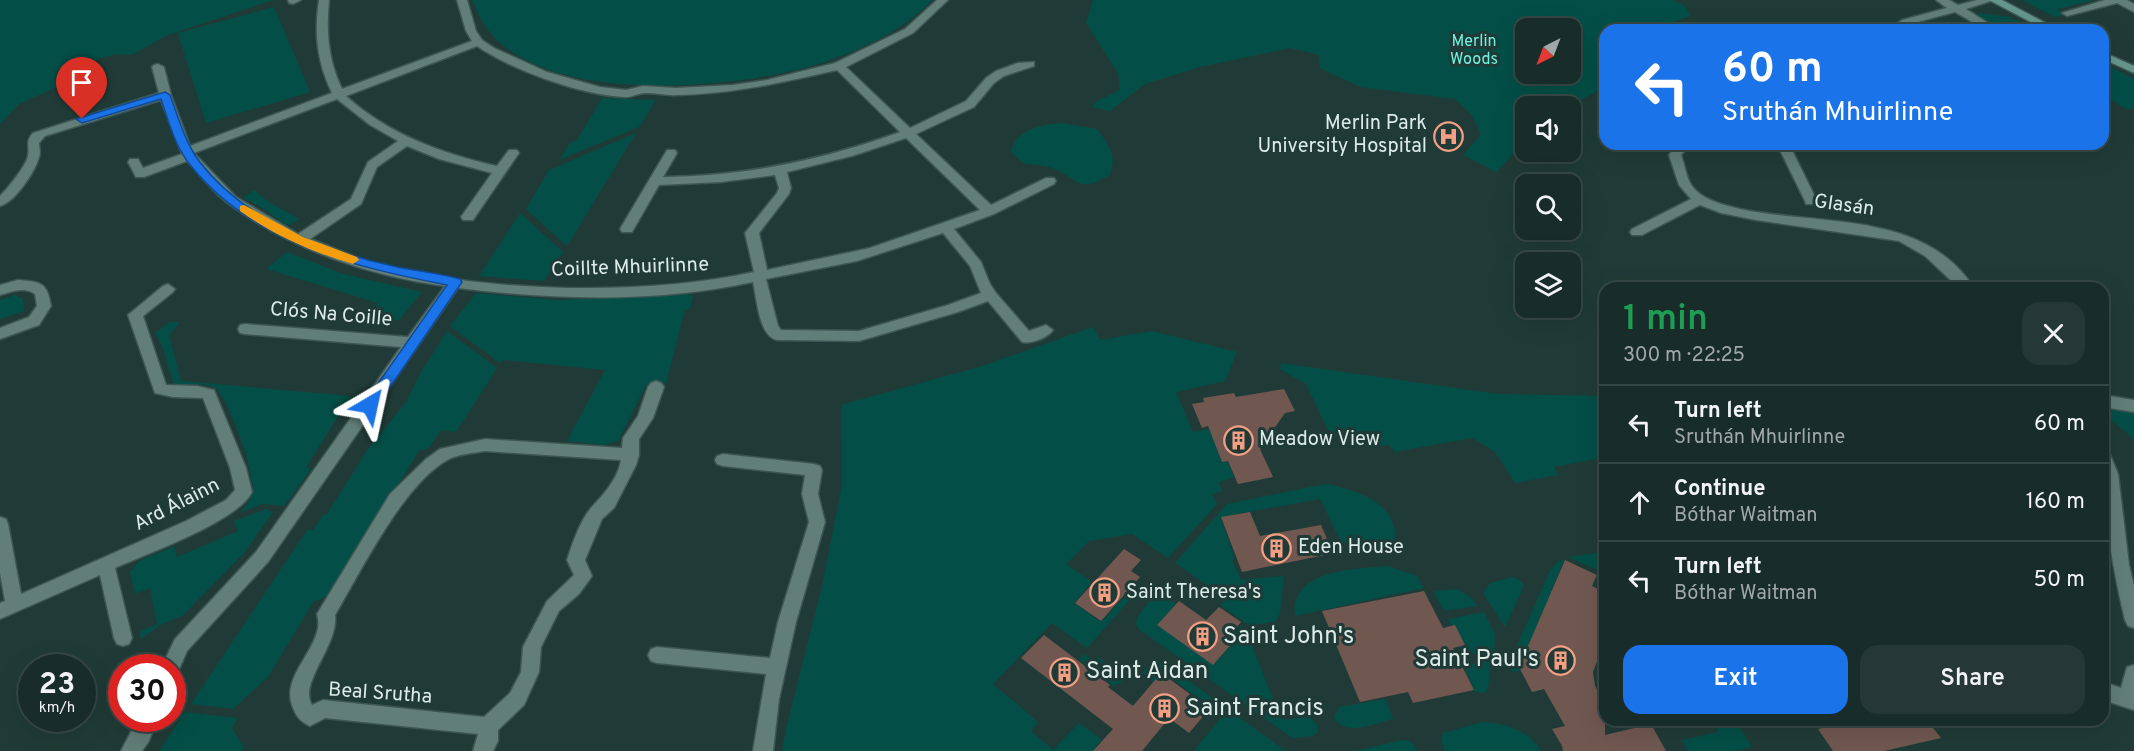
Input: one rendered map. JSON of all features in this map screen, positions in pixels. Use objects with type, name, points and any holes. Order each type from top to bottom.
[{"type":"main road","points":[[1994,0],[2042,24]]},
{"type":"main road","points":[[2109,58],[2134,70]]},
{"type":"street","points":[[324,0],[320,32],[321,48],[339,95],[385,131],[405,142],[458,163],[500,171]]},
{"type":"street","points":[[462,0],[471,31],[478,42],[526,68],[572,83],[626,94],[643,89],[676,92],[733,88],[839,66],[909,31],[943,0]]},
{"type":"street","points":[[1941,0],[1984,24]]},
{"type":"street","points":[[1903,24],[1989,0]]},
{"type":"street","points":[[2067,13],[2118,0],[2134,9]]},
{"type":"street","points":[[134,162],[140,174],[478,42]]},
{"type":"street","points":[[657,181],[728,178],[780,169],[858,150],[909,133],[970,104],[979,97],[987,83],[1006,70],[1030,64]]},
{"type":"street","points":[[839,66],[989,210]]},
{"type":"street","points":[[158,67],[165,95],[188,154]]},
{"type":"street","points":[[3,200],[34,156],[32,143],[41,133],[165,95]]},
{"type":"street","points":[[299,240],[356,201],[372,165],[405,142]]},
{"type":"street","points":[[1637,232],[1699,200],[1686,188],[1675,154],[1679,150]]},
{"type":"street","name":"Glasán","points":[[1786,150],[1811,201]]},
{"type":"street","points":[[468,217],[513,153]]},
{"type":"street","name":"Coillte Mhuirlinne","points":[[627,229],[657,181],[671,153]]},
{"type":"street","name":"Coillte Mhuirlinne","points":[[188,154],[228,197],[258,219],[299,240],[370,265],[503,290],[629,291],[721,284],[797,270],[888,248],[989,210],[1050,181]]},
{"type":"street","points":[[780,169],[785,188],[783,194],[752,233],[771,328],[777,335],[859,336],[953,309],[990,295]]},
{"type":"street","name":"Glasán","points":[[1699,200],[1716,207],[1764,217],[1902,238],[1931,252],[1961,282]]},
{"type":"street","points":[[945,227],[976,265],[983,285],[990,295],[1027,338],[1046,330]]},
{"type":"street","points":[[176,654],[180,645],[262,557],[455,282]]},
{"type":"street","points":[[0,290],[18,285],[36,286],[42,292],[44,306],[34,321],[0,334]]},
{"type":"street","name":"Ard Álainn","points":[[0,524],[7,608],[202,521],[232,505],[244,492],[235,458],[209,394],[197,389],[180,393],[160,389],[135,315],[168,289]]},
{"type":"street","name":"Clós Na Coille","points":[[245,329],[413,343]]},
{"type":"street","points":[[483,751],[488,741],[488,726],[517,699],[530,672],[532,647],[553,606],[573,589],[583,576],[576,560],[580,548],[596,514],[608,503],[628,465],[631,438],[645,418],[656,387]]},
{"type":"street","points":[[2109,402],[2134,406]]},
{"type":"street","name":"Beal Srutha","points":[[488,726],[323,709],[310,717],[300,709],[298,699],[311,660],[327,628],[326,614],[396,500],[446,453],[484,445],[630,455]]},
{"type":"street","points":[[723,460],[814,470],[810,494],[817,522],[787,622],[770,699],[763,751]]},
{"type":"street","points":[[2109,471],[2120,565],[2134,620]]},
{"type":"street","points":[[106,564],[123,638]]},
{"type":"street","points":[[657,655],[777,667]]},
{"type":"street","points":[[2133,701],[2130,687],[2134,673]]},
{"type":"street","points":[[2109,693],[2133,701]]},
{"type":"street","points":[[131,751],[143,732]]},
{"type":"green space","points":[[0,0],[273,0],[168,35],[131,55],[115,54],[86,63],[66,83],[19,104],[0,124]]},
{"type":"green space","points":[[473,0],[932,0],[895,30],[852,52],[822,63],[784,73],[736,81],[683,85],[628,84],[575,77],[529,62],[494,37]]},
{"type":"green space","name":"Merlin Woods","points":[[1093,0],[1673,0],[1684,5],[1691,16],[1668,24],[1599,24],[1599,90],[1581,100],[1581,96],[1515,96],[1515,152],[1496,172],[1463,155],[1481,134],[1471,114],[1455,99],[1360,87],[1320,68],[1319,55],[1290,48],[1200,67],[1145,84],[1110,111],[1092,107],[1097,101],[1120,90],[1118,73],[1086,23]]},
{"type":"green space","points":[[2022,0],[2095,0],[2057,9],[2064,15],[2055,17]]},
{"type":"green space","points":[[274,7],[310,92],[206,123],[178,33]]},
{"type":"green space","points":[[1980,13],[2010,17],[2023,24],[1989,24],[1976,17]]},
{"type":"green space","points":[[2109,66],[2134,79],[2134,109],[2124,108],[2109,98]]},
{"type":"green space","points":[[602,98],[656,100],[639,127],[559,160],[570,143],[577,140]]},
{"type":"green space","points":[[1062,123],[1097,129],[1111,151],[1113,163],[1109,176],[1091,184],[1081,184],[1053,168],[1024,164],[1011,152],[1018,138],[1031,129]]},
{"type":"green space","points":[[636,133],[567,246],[526,209],[549,170]]},
{"type":"green space","points":[[254,190],[269,202],[299,219],[287,226],[264,209],[243,198]]},
{"type":"green space","points":[[520,213],[563,252],[544,281],[479,276]]},
{"type":"green space","points":[[287,252],[343,274],[422,292],[399,320],[366,318],[378,303],[266,269]]},
{"type":"green space","points":[[476,293],[556,300],[685,294],[693,296],[690,309],[685,309],[666,383],[646,385],[618,441],[603,445],[567,441],[605,370],[502,360],[500,363],[450,326]]},
{"type":"green space","points":[[15,295],[23,299],[24,311],[0,319],[0,300]]},
{"type":"green space","points":[[170,322],[180,322],[169,335],[181,381],[351,396],[306,467],[311,469],[284,506],[263,504],[239,513],[248,503],[253,490],[250,468],[240,436],[227,405],[215,388],[205,385],[174,385],[162,345],[155,333]]},
{"type":"green space","points":[[1093,327],[1100,340],[1152,331],[1237,352],[1225,381],[1176,392],[1193,432],[1214,428],[1221,446],[1216,448],[1222,462],[1228,461],[1234,477],[1219,482],[1222,491],[1212,494],[1217,504],[1168,558],[1132,534],[1089,541],[1066,564],[1092,582],[1074,603],[1101,622],[1128,593],[1133,596],[1087,648],[1052,623],[993,684],[1038,722],[1031,731],[1053,750],[1079,723],[1102,740],[1096,746],[1102,751],[782,751],[822,586],[842,486],[841,405],[982,366]]},
{"type":"green space","points":[[447,331],[497,368],[456,432],[441,430],[429,448],[419,451],[329,596],[314,601],[267,678],[233,709],[191,704],[307,530],[313,530],[323,515],[327,514],[368,449],[406,402],[421,372]]},
{"type":"green space","points":[[1281,363],[1497,394],[1599,396],[1599,458],[1554,467],[1558,475],[1515,483],[1495,452],[1471,438],[1395,452],[1389,445],[1358,446],[1333,435],[1327,428],[1306,384],[1280,369]]},
{"type":"green space","points":[[2109,410],[2134,413],[2134,439],[2109,418]]},
{"type":"green space","points":[[1325,484],[1370,498],[1382,507],[1393,524],[1395,538],[1393,544],[1377,552],[1341,542],[1320,499],[1220,517],[1235,559],[1232,560],[1241,580],[1284,576],[1280,613],[1276,621],[1250,626],[1220,605],[1224,597],[1175,563],[1227,504]]},
{"type":"green space","points":[[266,509],[273,512],[244,553],[182,616],[160,625],[141,639],[140,631],[157,624],[150,588],[135,594],[130,572],[139,561],[174,546],[177,557],[238,531],[234,521]]},
{"type":"green space","points":[[1599,553],[1599,570],[1568,557]]},
{"type":"green space","points":[[1564,560],[1551,591],[1560,595],[1553,612],[1544,608],[1535,629],[1544,633],[1536,653],[1526,649],[1518,666],[1520,671],[1512,672],[1510,661],[1550,571],[1558,561]]},
{"type":"green space","points":[[1388,566],[1417,576],[1424,588],[1295,616],[1296,600],[1303,589],[1314,580],[1343,571]]},
{"type":"green space","points":[[1514,577],[1524,586],[1505,627],[1483,593],[1490,583]]},
{"type":"green space","points":[[1153,588],[1176,604],[1157,625],[1213,665],[1236,640],[1231,637],[1240,626],[1245,628],[1280,717],[1284,720],[1309,716],[1317,725],[1317,733],[1313,736],[1292,738],[1140,630],[1136,625],[1137,620],[1153,594]]},
{"type":"green space","points":[[1456,589],[1469,596],[1478,606],[1444,611],[1433,591]]},
{"type":"green space","points":[[1484,612],[1495,634],[1494,652],[1464,655],[1460,646],[1465,645],[1455,625],[1451,626],[1448,619]]},
{"type":"green space","points":[[1082,654],[1095,661],[1098,657],[1124,677],[1124,681],[1114,686],[1079,659]]},
{"type":"green space","points":[[1154,659],[1168,666],[1286,751],[1194,751],[1223,715],[1161,672],[1153,682],[1142,673]]},
{"type":"green space","points":[[1491,661],[1488,687],[1485,693],[1475,692],[1465,669],[1469,668],[1468,665]]},
{"type":"green space","points":[[1385,699],[1393,719],[1352,728],[1338,723],[1334,717],[1339,707]]},
{"type":"green space","points":[[186,712],[238,718],[232,728],[244,748],[242,751],[159,751],[172,732],[186,732]]},
{"type":"green space","points":[[1482,722],[1515,729],[1530,738],[1541,751],[1445,751],[1441,741],[1443,733]]},
{"type":"green space","points":[[1716,726],[1739,726],[1752,747],[1735,751],[1688,751],[1682,740],[1717,732]]},
{"type":"green space","points":[[1402,740],[1410,741],[1418,751],[1355,751]]},
{"type":"building","name":"Meadow View","points":[[1284,389],[1295,411],[1285,413],[1260,449],[1273,477],[1238,484],[1228,461],[1222,462],[1208,426],[1202,428],[1192,404],[1204,402],[1203,398],[1234,393],[1236,397]]},
{"type":"building","name":"Eden House","points":[[1250,512],[1260,536],[1321,525],[1327,539],[1319,541],[1325,555],[1242,572],[1221,517]]},
{"type":"building","name":"Saint Theresa's","points":[[1124,549],[1141,560],[1131,571],[1140,577],[1101,621],[1075,603]]},
{"type":"building","name":"Saint Paul's","points":[[1565,560],[1597,575],[1592,586],[1599,589],[1599,656],[1593,672],[1595,686],[1599,693],[1599,726],[1605,726],[1605,735],[1652,726],[1666,751],[1563,751],[1552,729],[1565,726],[1544,689],[1532,692],[1519,667]]},
{"type":"building","points":[[1424,591],[1443,628],[1455,625],[1465,645],[1453,648],[1474,690],[1413,703],[1408,692],[1360,702],[1322,611]]},
{"type":"building","name":"Saint John's","points":[[1179,601],[1206,620],[1219,607],[1241,622],[1229,636],[1235,640],[1213,665],[1157,625]]},
{"type":"building","points":[[1044,635],[1110,685],[1108,687],[1133,706],[1161,673],[1190,694],[1186,698],[1206,713],[1189,733],[1169,718],[1142,751],[1093,751],[1113,729],[1021,658]]},
{"type":"building","points":[[1832,726],[1932,726],[1941,738],[1884,751],[1833,751],[1818,729]]},
{"type":"slow traffic","points":[[244,209],[258,219],[299,240],[353,260]]},
{"type":"place","name":"Merlin Park University Hospital","points":[[1448,136]]},
{"type":"place","name":"Meadow View","points":[[1238,440]]},
{"type":"place","name":"Eden House","points":[[1277,548]]},
{"type":"place","name":"Saint Theresa's","points":[[1105,593]]},
{"type":"place","name":"Saint John's","points":[[1202,637]]},
{"type":"place","name":"Saint Paul's","points":[[1560,660]]},
{"type":"place","name":"Saint Aidan","points":[[1065,672]]},
{"type":"place","name":"Saint Francis","points":[[1165,709]]},
{"type":"route","points":[[82,119],[165,95],[186,152],[228,197],[258,219],[319,249],[370,265],[455,282],[370,405]]}]
